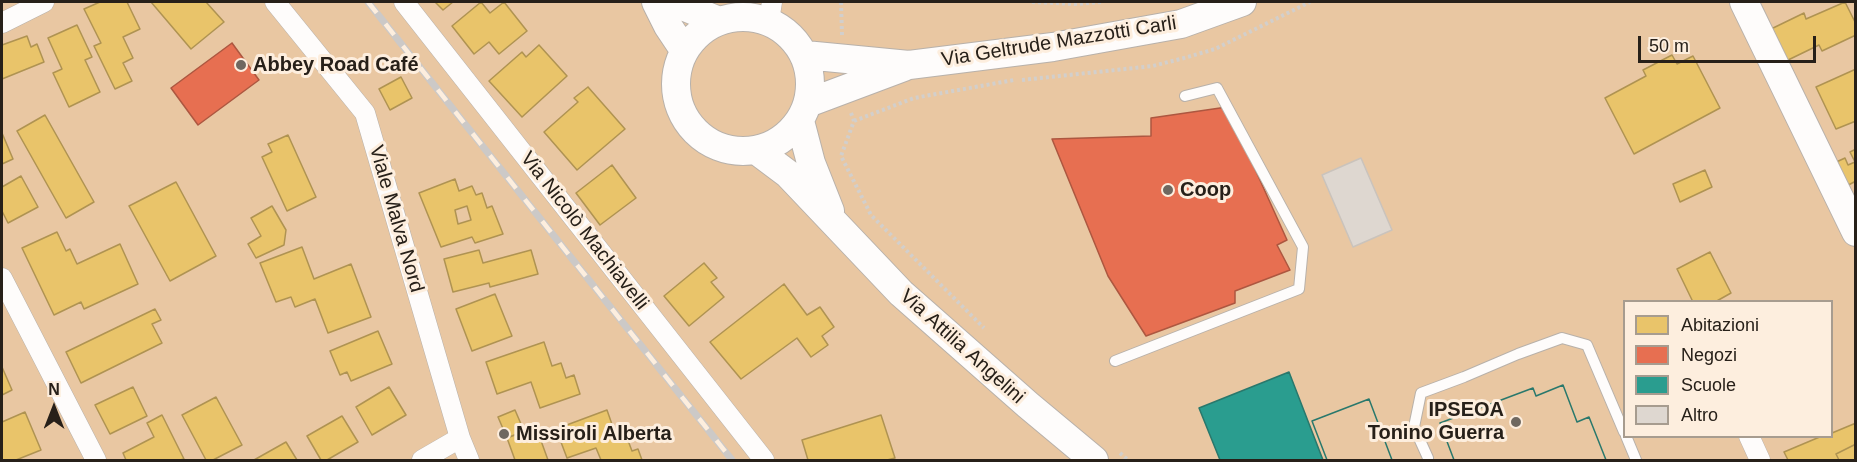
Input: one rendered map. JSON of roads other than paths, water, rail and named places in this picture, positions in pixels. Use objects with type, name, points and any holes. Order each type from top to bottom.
[{"type":"street","points":[[2,23],[44,2]]},
{"type":"street","name":"Viale Malva Nord","points":[[275,2],[365,113],[460,438],[469,460]]},
{"type":"street","name":"Via Nicolò Machiavelli","points":[[404,2],[764,460]]},
{"type":"street","points":[[656,2],[684,50]]},
{"type":"street","points":[[673,2],[719,21]]},
{"type":"street","name":"Via Geltrude Mazzotti Carli","points":[[804,55],[909,65],[1053,47],[1181,24],[1242,2]]},
{"type":"street","points":[[1744,2],[1856,232]]},
{"type":"street","points":[[771,11],[783,29],[796,41],[804,55],[810,70],[811,87],[804,112],[788,135],[773,145],[756,150],[737,151],[718,147],[701,137],[688,123],[680,106],[676,87],[678,68],[684,50],[699,33],[719,21],[735,17],[752,17],[771,11]]},
{"type":"street","name":"Via Geltrude Mazzotti Carli","points":[[804,112],[844,91],[909,65]]},
{"type":"street","name":"Via Attilia Angelini","points":[[804,112],[811,163],[837,227]]},
{"type":"street","name":"Via Attilia Angelini","points":[[756,150],[788,174],[901,293],[1028,405],[1107,457]]},
{"type":"street","points":[[2,278],[96,460]]},
{"type":"street","points":[[422,460],[460,438]]},
{"type":"street","points":[[1750,438],[1760,460]]},
{"type":"lane","points":[[1115,361],[1299,289],[1303,247],[1217,88],[1185,96]]},
{"type":"lane","points":[[1428,458],[1414,427],[1421,393],[1562,338],[1587,345],[1623,430]]},
{"type":"lane","points":[[1627,438],[1636,460]]},
{"type":"railway","points":[[368,2],[732,460]]},
{"type":"place","name":"Abbey Road Café","points":[[241,65]]},
{"type":"place","name":"Coop","points":[[1168,190]]},
{"type":"place","name":"IPSEOA Tonino Guerra","points":[[1516,422]]},
{"type":"place","name":"Missiroli Alberta","points":[[504,434]]}]
